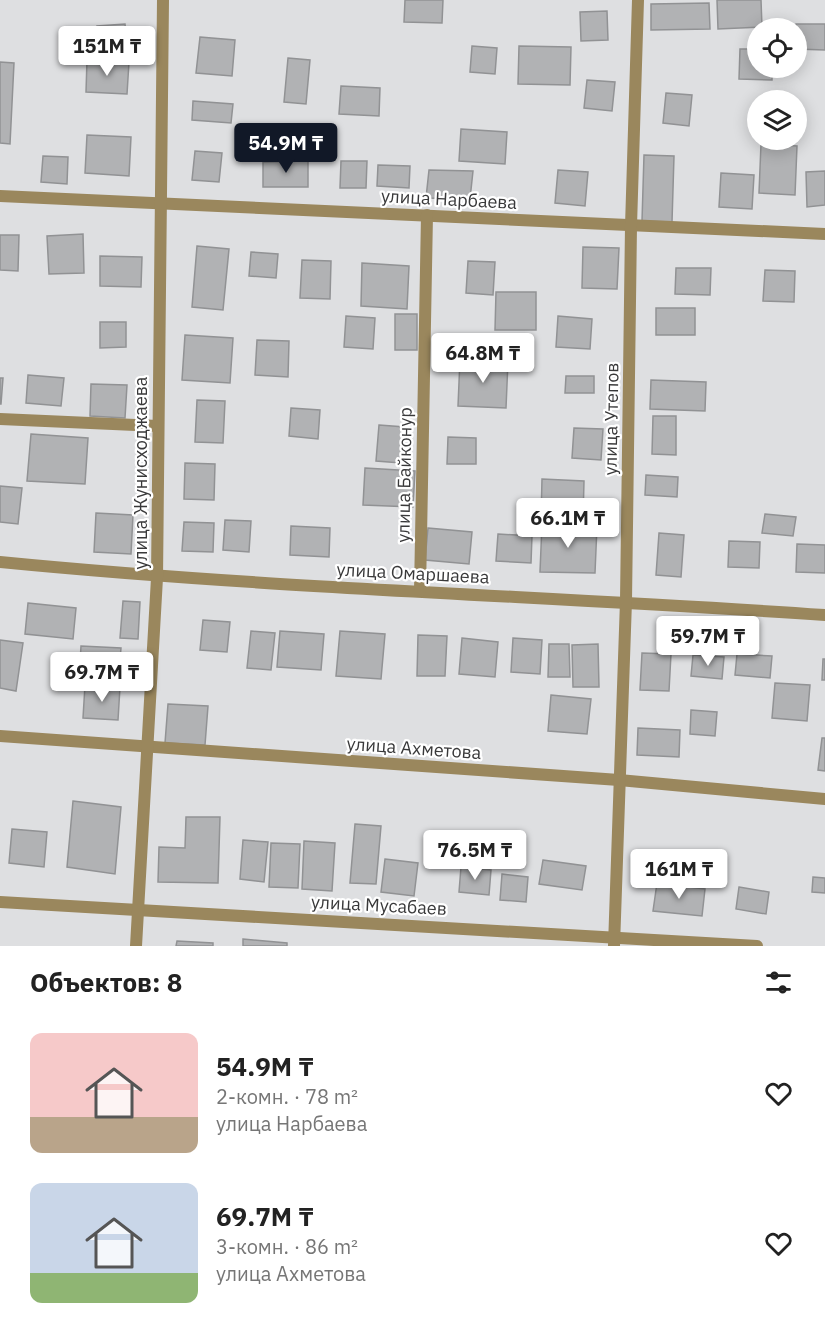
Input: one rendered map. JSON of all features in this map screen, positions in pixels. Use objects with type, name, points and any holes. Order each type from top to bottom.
[{"type":"street","name":"улица Жунисходжаева","points":[[136,946],[140,908],[157,578],[163,0]]},
{"type":"street","name":"улица Утепов","points":[[614,941],[626,601],[631,226],[638,0]]},
{"type":"street","name":"улица Нарбаева","points":[[0,196],[825,234]]},
{"type":"street","name":"улица Байконур","points":[[420,591],[427,215]]},
{"type":"street","points":[[0,419],[158,426]]},
{"type":"street","name":"улица Омаршаева","points":[[0,562],[157,578],[626,601],[825,615]]},
{"type":"street","name":"улица Ахметова","points":[[0,736],[147,749],[619,780],[825,799]]},
{"type":"street","name":"улица Мусабаев","points":[[0,902],[140,908],[614,941],[757,946]]},
{"type":"building","points":[[405,0],[443,0],[442,23],[404,22]]},
{"type":"building","points":[[717,0],[761,0],[762,18],[747,18],[747,28],[718,29]]},
{"type":"building","points":[[709,3],[710,29],[651,30],[651,4]]},
{"type":"building","points":[[607,11],[608,40],[581,41],[580,12]]},
{"type":"building","points":[[125,24],[128,54],[100,56],[97,26]]},
{"type":"building","points":[[807,24],[825,24],[825,50],[807,49]]},
{"type":"building","points":[[200,37],[235,40],[232,76],[196,73]]},
{"type":"building","points":[[472,46],[497,48],[495,74],[470,72]]},
{"type":"building","points":[[519,46],[571,47],[570,85],[518,84]]},
{"type":"building","points":[[740,49],[747,49],[747,78],[772,78],[772,80],[739,79]]},
{"type":"building","points":[[288,58],[310,60],[306,104],[284,102]]},
{"type":"building","points":[[87,60],[129,62],[127,94],[86,92]]},
{"type":"building","points":[[0,62],[14,63],[10,144],[0,143]]},
{"type":"building","points":[[587,80],[615,82],[612,111],[584,108]]},
{"type":"building","points":[[341,86],[380,88],[379,116],[339,114]]},
{"type":"building","points":[[666,93],[692,95],[689,126],[663,123]]},
{"type":"building","points":[[193,101],[233,104],[231,123],[192,120]]},
{"type":"building","points":[[461,129],[507,132],[505,164],[459,161]]},
{"type":"building","points":[[87,135],[131,137],[129,176],[85,173]]},
{"type":"building","points":[[761,150],[797,150],[795,195],[759,193]]},
{"type":"building","points":[[195,151],[222,153],[219,182],[192,180]]},
{"type":"building","points":[[644,155],[674,156],[672,222],[642,221]]},
{"type":"building","points":[[43,156],[68,157],[67,184],[41,182]]},
{"type":"building","points":[[308,161],[308,187],[263,187],[263,162]]},
{"type":"building","points":[[341,161],[367,161],[366,188],[340,188]]},
{"type":"building","points":[[378,165],[410,166],[409,188],[377,186]]},
{"type":"building","points":[[429,170],[473,171],[470,199],[426,198]]},
{"type":"building","points":[[558,170],[588,172],[585,206],[555,203]]},
{"type":"building","points":[[825,171],[825,205],[807,207],[806,172]]},
{"type":"building","points":[[721,173],[754,175],[752,209],[719,207]]},
{"type":"building","points":[[83,234],[84,273],[49,274],[47,236]]},
{"type":"building","points":[[0,235],[19,235],[18,271],[0,270]]},
{"type":"building","points":[[197,246],[229,249],[223,310],[192,307]]},
{"type":"building","points":[[583,247],[619,248],[617,289],[582,288]]},
{"type":"building","points":[[251,252],[278,254],[276,278],[249,276]]},
{"type":"building","points":[[100,256],[142,257],[141,287],[100,286]]},
{"type":"building","points":[[302,260],[331,261],[330,299],[300,298]]},
{"type":"building","points":[[468,261],[495,262],[493,295],[466,293]]},
{"type":"building","points":[[362,263],[409,266],[407,309],[361,306]]},
{"type":"building","points":[[676,268],[711,268],[710,295],[675,294]]},
{"type":"building","points":[[765,270],[795,271],[794,302],[763,301]]},
{"type":"building","points":[[496,292],[536,292],[536,330],[495,330]]},
{"type":"building","points":[[656,308],[695,308],[695,335],[656,335]]},
{"type":"building","points":[[395,314],[417,314],[417,350],[395,350]]},
{"type":"building","points":[[346,316],[375,318],[373,349],[344,347]]},
{"type":"building","points":[[558,316],[592,319],[590,349],[556,347]]},
{"type":"building","points":[[100,322],[126,322],[126,347],[100,348]]},
{"type":"building","points":[[185,335],[233,338],[230,383],[182,380]]},
{"type":"building","points":[[257,340],[289,341],[288,377],[255,375]]},
{"type":"building","points":[[460,359],[508,361],[506,408],[458,406]]},
{"type":"building","points":[[28,375],[64,378],[61,406],[26,403]]},
{"type":"building","points":[[566,376],[594,376],[594,393],[565,393]]},
{"type":"building","points":[[0,378],[3,378],[1,404],[0,404]]},
{"type":"building","points":[[651,380],[706,382],[705,411],[650,409]]},
{"type":"building","points":[[91,384],[127,385],[125,418],[90,416]]},
{"type":"building","points":[[197,400],[225,401],[223,443],[195,442]]},
{"type":"building","points":[[291,408],[320,410],[318,439],[289,436]]},
{"type":"building","points":[[653,416],[676,416],[676,455],[652,454]]},
{"type":"building","points":[[379,425],[405,427],[401,463],[376,461]]},
{"type":"building","points":[[574,428],[603,429],[601,460],[572,458]]},
{"type":"building","points":[[31,434],[88,438],[85,484],[27,481]]},
{"type":"building","points":[[448,437],[476,438],[476,464],[447,464]]},
{"type":"building","points":[[185,463],[215,464],[214,500],[184,499]]},
{"type":"building","points":[[365,468],[415,471],[413,507],[363,505]]},
{"type":"building","points":[[646,475],[678,477],[677,497],[645,495]]},
{"type":"building","points":[[542,479],[584,481],[583,520],[541,519]]},
{"type":"building","points":[[0,486],[22,488],[18,524],[0,522]]},
{"type":"building","points":[[96,513],[133,515],[131,554],[94,552]]},
{"type":"building","points":[[765,514],[796,517],[793,536],[762,533]]},
{"type":"building","points":[[225,520],[251,521],[249,552],[223,550]]},
{"type":"building","points":[[184,522],[214,523],[213,552],[182,551]]},
{"type":"building","points":[[542,524],[597,526],[595,573],[540,572]]},
{"type":"building","points":[[291,526],[330,528],[329,557],[290,555]]},
{"type":"building","points":[[428,528],[472,532],[469,564],[425,560]]},
{"type":"building","points":[[659,533],[684,535],[681,577],[656,575]]},
{"type":"building","points":[[498,534],[532,536],[531,563],[496,561]]},
{"type":"building","points":[[729,541],[760,542],[759,568],[728,567]]},
{"type":"building","points":[[797,544],[825,545],[825,573],[796,572]]},
{"type":"building","points":[[123,601],[140,602],[138,639],[120,638]]},
{"type":"building","points":[[28,603],[76,608],[73,639],[25,634]]},
{"type":"building","points":[[203,620],[230,622],[227,652],[200,650]]},
{"type":"building","points":[[251,631],[275,633],[271,670],[247,668]]},
{"type":"building","points":[[280,631],[324,634],[321,670],[277,667]]},
{"type":"building","points":[[340,631],[385,634],[381,679],[336,676]]},
{"type":"building","points":[[418,635],[447,636],[445,676],[417,676]]},
{"type":"building","points":[[462,638],[498,642],[495,677],[459,674]]},
{"type":"building","points":[[513,638],[542,640],[540,674],[511,672]]},
{"type":"building","points":[[0,640],[23,643],[16,691],[0,688]]},
{"type":"building","points":[[549,644],[569,644],[570,677],[548,677]]},
{"type":"building","points":[[598,644],[599,687],[573,687],[572,645]]},
{"type":"building","points":[[81,646],[121,648],[118,682],[79,680]]},
{"type":"building","points":[[642,653],[671,654],[669,691],[640,690]]},
{"type":"building","points":[[737,654],[772,656],[770,678],[735,675]]},
{"type":"building","points":[[693,655],[724,657],[722,679],[691,676]]},
{"type":"building","points":[[823,659],[825,659],[825,680],[822,680]]},
{"type":"building","points":[[775,683],[810,685],[807,721],[772,718]]},
{"type":"building","points":[[85,685],[120,687],[118,720],[83,718]]},
{"type":"building","points":[[551,695],[591,699],[587,734],[548,731]]},
{"type":"building","points":[[168,704],[208,706],[205,745],[165,743]]},
{"type":"building","points":[[691,710],[717,712],[715,736],[690,734]]},
{"type":"building","points":[[638,728],[680,730],[679,757],[637,755]]},
{"type":"building","points":[[822,738],[825,738],[825,771],[818,770]]},
{"type":"building","points":[[73,801],[121,807],[115,874],[67,867]]},
{"type":"building","points":[[186,817],[220,817],[218,883],[158,882],[159,847],[185,848]]},
{"type":"building","points":[[355,824],[381,826],[376,884],[350,883]]},
{"type":"building","points":[[12,829],[47,832],[44,867],[9,863]]},
{"type":"building","points":[[243,840],[268,842],[264,882],[240,879]]},
{"type":"building","points":[[304,841],[335,843],[332,891],[302,889]]},
{"type":"building","points":[[271,843],[300,844],[298,888],[269,887]]},
{"type":"building","points":[[385,859],[418,863],[414,896],[381,892]]},
{"type":"building","points":[[543,860],[586,866],[582,890],[539,884]]},
{"type":"building","points":[[461,867],[491,870],[489,895],[459,892]]},
{"type":"building","points":[[502,874],[528,877],[526,902],[500,900]]},
{"type":"building","points":[[813,877],[825,878],[825,893],[812,892]]},
{"type":"building","points":[[657,883],[705,889],[702,916],[653,911]]},
{"type":"building","points":[[739,887],[769,892],[766,914],[736,909]]},
{"type":"building","points":[[243,939],[287,943],[287,946],[243,946]]},
{"type":"building","points":[[177,941],[213,943],[213,946],[176,946]]}]
